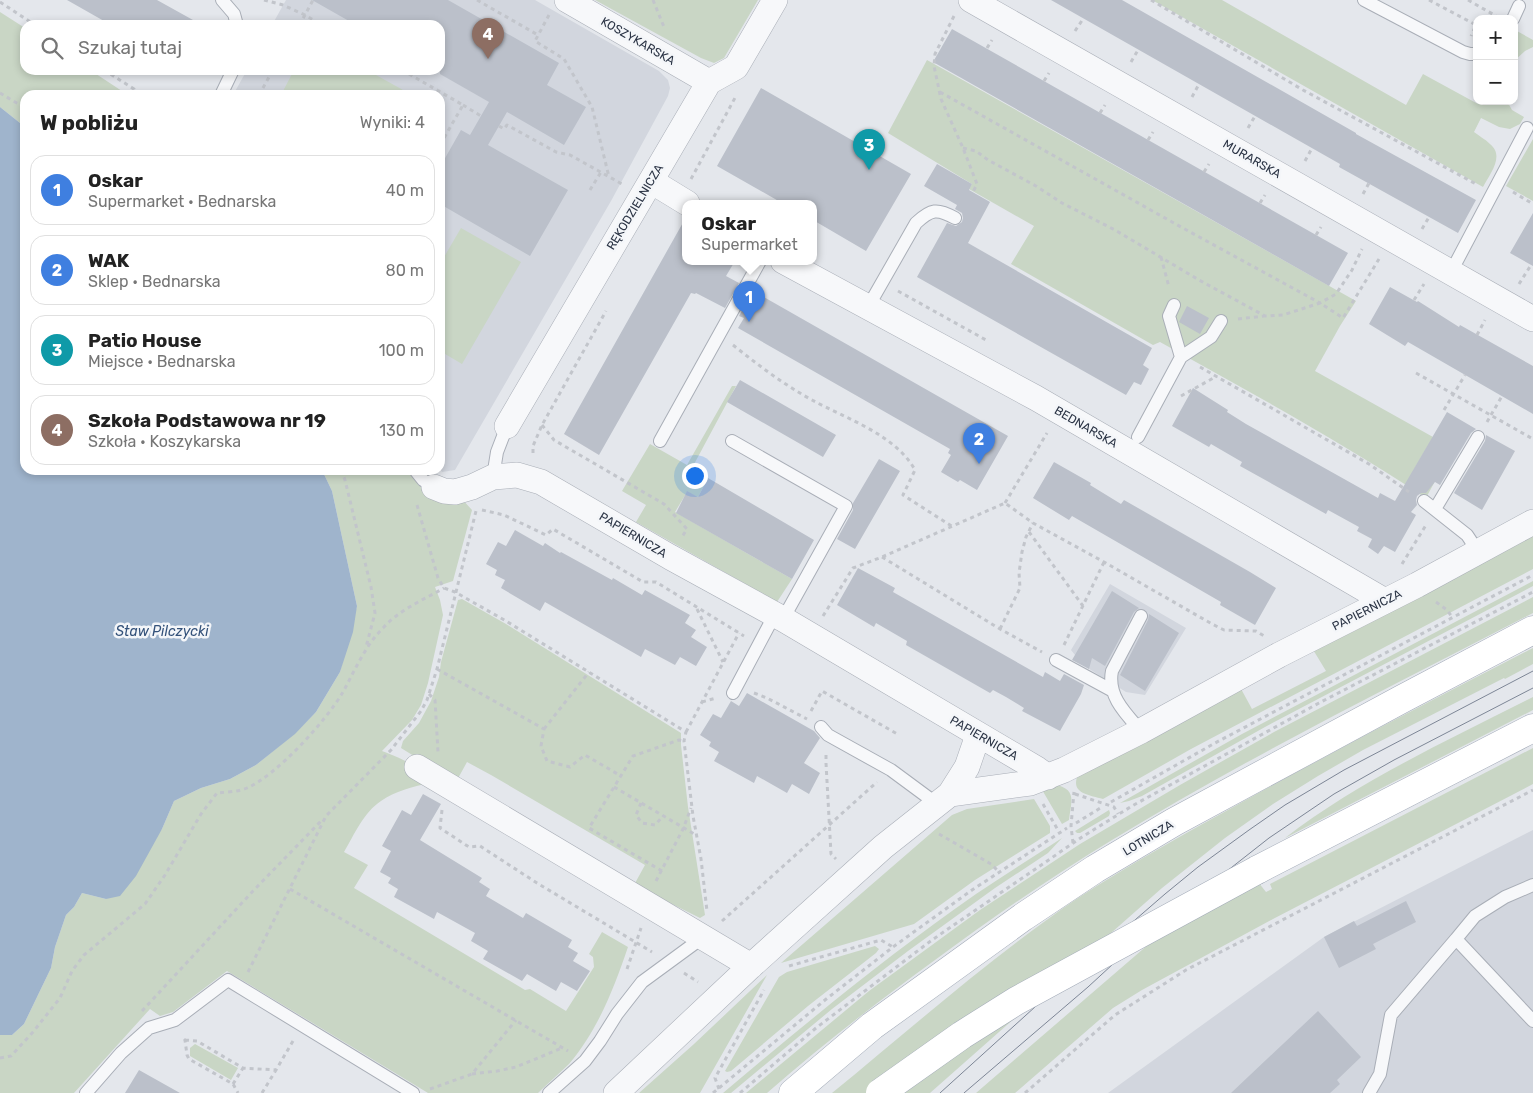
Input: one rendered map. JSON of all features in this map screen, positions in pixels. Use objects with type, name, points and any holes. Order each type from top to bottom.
[{"type":"main road","name":"LOTNICZA","points":[[793,1093],[872,1026],[1023,917],[1095,869],[1174,822],[1402,698],[1533,630]]},
{"type":"main road","points":[[880,1093],[1016,1001],[1257,870],[1533,728]]},
{"type":"street","name":"RĘKODZIELNICZA","points":[[508,426],[646,188],[710,82],[736,67],[775,0]]},
{"type":"street","name":"KOSZYKARSKA","points":[[559,5],[710,82]]},
{"type":"street","name":"MURARSKA","points":[[963,7],[1533,319]]},
{"type":"street","points":[[646,188],[689,196]]},
{"type":"street","name":"BEDNARSKA","points":[[790,265],[1060,411],[1385,601]]},
{"type":"street","name":"PAPIERNICZA","points":[[425,494],[444,491],[455,492],[472,487],[493,477],[517,475],[541,482],[565,494],[670,557],[779,616],[1037,769],[1050,782],[1279,655],[1417,586],[1533,522]]},
{"type":"street","points":[[616,1093],[751,966],[883,847],[943,799],[967,767],[978,735]]},
{"type":"street","points":[[417,767],[706,935],[751,966]]},
{"type":"street","points":[[943,799],[1030,783],[1050,782]]},
{"type":"lane","points":[[222,0],[234,14],[236,20]]},
{"type":"lane","points":[[1364,0],[1463,52],[1473,54]]},
{"type":"lane","points":[[1515,15],[1519,6]]},
{"type":"lane","points":[[223,90],[230,75]]},
{"type":"lane","points":[[1450,272],[1527,128]]},
{"type":"lane","points":[[868,307],[916,223],[925,214],[936,210],[955,218]]},
{"type":"lane","points":[[660,441],[758,265]]},
{"type":"lane","points":[[1174,305],[1169,316],[1180,357]]},
{"type":"lane","points":[[1138,437],[1180,357],[1211,337],[1221,321]]},
{"type":"lane","points":[[493,477],[497,452],[508,426]]},
{"type":"lane","points":[[1435,509],[1478,437]]},
{"type":"lane","points":[[732,441],[846,506],[779,616],[759,645],[733,693]]},
{"type":"lane","points":[[419,475],[423,480],[425,494]]},
{"type":"lane","points":[[1424,501],[1467,535],[1471,541],[1474,554]]},
{"type":"lane","points":[[1141,731],[1120,706],[1110,679],[1142,616]]},
{"type":"lane","points":[[1056,660],[1113,691]]},
{"type":"lane","points":[[825,731],[943,799]]},
{"type":"lane","points":[[1369,1093],[1380,1074],[1391,1015],[1475,916],[1505,897],[1533,885]]},
{"type":"lane","points":[[549,1093],[584,1061],[642,982],[706,935]]},
{"type":"lane","points":[[1456,939],[1533,1021]]},
{"type":"lane","points":[[86,1093],[121,1053],[149,1028],[175,1020],[228,980],[413,1093]]},
{"type":"path","points":[[264,0],[283,5],[314,20]]},
{"type":"path","points":[[302,20],[313,0]]},
{"type":"path","points":[[477,0],[538,35]]},
{"type":"path","points":[[1151,0],[1303,90],[1492,193]]},
{"type":"path","points":[[1429,0],[1476,25],[1463,52]]},
{"type":"path","points":[[1468,0],[1494,15]]},
{"type":"path","points":[[0,2],[28,20]]},
{"type":"path","points":[[559,5],[535,41],[564,59],[592,107],[609,176]]},
{"type":"path","points":[[963,7],[935,54],[934,66],[941,98],[977,184],[974,192]]},
{"type":"path","points":[[112,75],[134,90]]},
{"type":"path","points":[[262,90],[270,75]]},
{"type":"path","points":[[411,75],[437,90]]},
{"type":"path","points":[[940,92],[1180,227],[1320,303],[1343,318],[1381,256]]},
{"type":"path","points":[[0,93],[20,105]]},
{"type":"path","points":[[689,196],[691,179],[695,169],[737,94]]},
{"type":"path","points":[[445,95],[481,116]]},
{"type":"path","points":[[445,136],[463,105]]},
{"type":"path","points":[[499,126],[504,129],[507,125],[556,152],[570,155],[609,176],[646,188]]},
{"type":"path","points":[[963,148],[976,151],[988,160],[1075,210],[1115,230],[1199,280],[1265,316]]},
{"type":"path","points":[[590,190],[601,172]]},
{"type":"path","points":[[1221,321],[1283,315],[1320,303],[1336,294],[1352,270],[1365,244]]},
{"type":"path","points":[[1161,256],[1168,286],[1177,298],[1174,305]]},
{"type":"path","points":[[1519,285],[1531,265]]},
{"type":"path","points":[[533,454],[533,446],[542,425],[609,305]]},
{"type":"path","points":[[719,333],[774,378],[882,437],[910,460],[915,470],[903,495],[954,527]]},
{"type":"path","points":[[1200,367],[1369,464],[1424,501]]},
{"type":"path","points":[[1416,373],[1533,439]]},
{"type":"path","points":[[1444,410],[1465,375]]},
{"type":"path","points":[[1478,437],[1502,396]]},
{"type":"path","points":[[811,636],[853,568],[954,527],[1006,503],[1060,411]]},
{"type":"path","points":[[542,425],[554,440],[664,504],[687,529],[670,557]]},
{"type":"path","points":[[342,475],[375,613],[365,650]]},
{"type":"path","points":[[425,494],[438,578],[444,588],[456,592],[686,732]]},
{"type":"path","points":[[1006,503],[1033,523],[1212,624],[1224,630],[1256,631],[1271,640]]},
{"type":"path","points":[[141,1012],[247,898],[391,750],[415,720],[427,700],[437,669],[477,510],[504,515],[546,535],[553,529],[643,582],[656,582],[759,645]]},
{"type":"path","points":[[1000,629],[1020,588],[1019,572],[1022,552],[1033,523]]},
{"type":"path","points":[[1029,531],[1083,606]]},
{"type":"path","points":[[882,557],[1000,629],[1056,660],[1104,562]]},
{"type":"path","points":[[1111,802],[1222,738],[1533,575]]},
{"type":"path","points":[[0,1058],[11,1056],[33,1032],[60,998],[72,971],[84,955],[145,904],[216,793],[245,789],[266,777],[313,732],[342,694],[365,650],[384,627],[410,607],[444,588]]},
{"type":"path","points":[[696,608],[723,662]]},
{"type":"path","points":[[706,935],[701,859],[693,816],[684,742],[686,732],[739,633]]},
{"type":"path","points":[[437,669],[544,730]]},
{"type":"path","points":[[589,672],[544,730],[541,746],[547,761],[570,767],[585,755],[621,776]]},
{"type":"path","points":[[702,702],[733,693],[745,691],[755,693],[806,718],[825,731],[831,854],[853,874]]},
{"type":"path","points":[[806,718],[822,691],[900,735]]},
{"type":"path","points":[[662,871],[589,828],[634,756],[679,740],[684,742]]},
{"type":"path","points":[[706,935],[891,770]]},
{"type":"path","points":[[1050,782],[1075,794],[1114,806],[1118,814]]},
{"type":"path","points":[[1050,782],[1059,832]]},
{"type":"path","points":[[614,786],[697,836]]},
{"type":"path","points":[[1025,1093],[1115,1015],[1186,970],[1533,790]]},
{"type":"path","points":[[1073,843],[1071,826],[1075,794]]},
{"type":"path","points":[[641,803],[636,815],[642,824],[654,825],[663,816]]},
{"type":"path","points":[[1076,823],[1102,807]]},
{"type":"path","points":[[240,988],[326,816]]},
{"type":"path","points":[[713,1093],[825,1000],[893,947],[972,890],[1067,828]]},
{"type":"path","points":[[936,832],[991,864],[999,872]]},
{"type":"path","points":[[290,890],[584,1061]]},
{"type":"path","points":[[782,968],[881,940],[893,947]]},
{"type":"path","points":[[719,1089],[715,1078],[768,983]]},
{"type":"path","points":[[472,1074],[516,1020]]},
{"type":"path","points":[[161,1025],[185,1040],[197,1041],[243,1068],[276,1070]]},
{"type":"path","points":[[262,1093],[303,1026]]},
{"type":"path","points":[[185,1040],[186,1055],[189,1059],[233,1084],[238,1093]]},
{"type":"path","points":[[426,1090],[472,1074],[516,1067],[563,1048]]},
{"type":"path","points":[[233,1084],[243,1068]]},
{"type":"shaded area","points":[[286,0],[535,0],[659,71],[668,80],[670,88],[668,96],[611,201],[455,470],[445,472],[445,90],[236,90],[244,75],[445,75],[445,20],[275,20]]},
{"type":"shaded area","points":[[1110,584],[1186,628],[1145,695],[1126,692],[1083,665],[1071,650]]},
{"type":"shaded area","points":[[1533,830],[1533,1093],[1108,1093],[1324,937]]},
{"type":"green space","points":[[595,0],[758,0],[724,58],[714,63],[701,58]]},
{"type":"green space","points":[[1152,0],[1222,0],[1406,105],[1423,74],[1473,101],[1473,105],[1509,105],[1512,110],[1524,117],[1520,124],[1510,129],[1499,127],[1481,118],[1474,132],[1490,144],[1496,154],[1495,165],[1483,187]]},
{"type":"green space","points":[[0,12],[20,25],[20,75],[98,75],[120,90],[20,90],[20,123],[0,107]]},
{"type":"green space","points":[[1518,32],[1533,40],[1533,47],[1518,57]]},
{"type":"green space","points":[[927,60],[1356,301],[1315,371],[1433,437],[1413,471],[1434,483],[1426,498],[1261,398],[1160,342],[1153,345],[1011,264],[1034,226],[969,189],[972,184],[888,133]]},
{"type":"green space","points":[[291,75],[376,75],[403,90],[284,90]]},
{"type":"green space","points":[[1533,139],[1533,201],[1506,186]]},
{"type":"green space","points":[[461,228],[521,262],[462,364],[445,354],[445,255]]},
{"type":"green space","points":[[732,386],[736,386],[692,468],[708,478],[698,497],[687,492],[675,512],[792,579],[777,602],[636,522],[646,505],[622,491],[650,444],[687,465]]},
{"type":"green space","points":[[324,475],[410,475],[424,490],[461,498],[472,510],[453,581],[435,587],[443,615],[428,683],[421,705],[412,720],[382,751],[408,763],[429,783],[404,790],[386,798],[364,817],[344,852],[368,865],[354,888],[525,990],[530,989],[566,1011],[594,967],[593,957],[589,954],[602,932],[628,947],[611,993],[597,1023],[569,1064],[538,1093],[428,1093],[227,971],[173,1012],[160,1016],[150,1009],[74,1093],[0,1093],[0,1035],[12,1035],[24,1024],[51,968],[55,947],[66,915],[74,907],[82,893],[106,899],[162,829],[174,801],[201,788],[230,779],[256,765],[294,734],[316,712],[340,672],[357,606],[332,491]]},
{"type":"green space","points":[[1533,534],[1533,569],[1191,749],[1103,799],[1085,794],[1078,788],[1076,779],[1079,772],[1240,687],[1252,709],[1326,671],[1312,648]]},
{"type":"green space","points":[[1533,581],[1533,586],[1265,727],[1142,796],[1120,803],[1242,734]]},
{"type":"green space","points":[[1533,597],[1533,613],[1268,751],[1163,809],[1089,854],[1000,913],[913,976],[829,1041],[767,1093],[746,1093],[869,991],[980,910],[1080,844],[1274,732]]},
{"type":"green space","points":[[462,599],[506,624],[681,733],[688,807],[705,915],[700,918],[634,885],[645,865],[491,775],[467,762],[456,782],[401,748],[403,741],[419,723],[431,701],[439,677],[441,662],[458,600]]},
{"type":"green space","points":[[1533,648],[1533,664],[1363,750],[1273,804],[1225,838],[1162,888],[930,1093],[832,1093],[983,968],[1098,885],[1280,781]]},
{"type":"green space","points":[[1533,697],[1533,710],[1285,838],[1374,779]]},
{"type":"green space","points":[[1533,748],[1533,784],[1273,919],[1142,990],[1113,1008],[1015,1093],[976,1093],[1164,931],[1247,868],[1266,892],[1272,889],[1270,884]]},
{"type":"green space","points":[[1053,784],[1066,789],[1071,797],[1069,820],[1062,824],[1041,788]]},
{"type":"green space","points":[[1034,799],[1050,826],[1050,833],[975,880],[914,924],[781,963],[952,815],[967,809]]},
{"type":"green space","points":[[1109,810],[1109,816],[1080,833],[1075,831]]},
{"type":"green space","points":[[1062,838],[1048,853],[995,888],[832,1009],[731,1093],[723,1093],[911,941],[976,894]]},
{"type":"green space","points":[[875,946],[879,949],[876,953],[808,1006],[731,1071],[725,1071],[779,977],[787,972]]},
{"type":"green space","points":[[767,975],[700,1093],[639,1093],[694,1044]]},
{"type":"green space","points":[[195,1044],[238,1068],[231,1080],[190,1056],[190,1048]]},
{"type":"water","name":"Staw Pilczycki","points":[[0,107],[20,123],[20,475],[324,475],[332,491],[357,606],[353,632],[340,672],[316,712],[295,734],[256,765],[230,779],[201,788],[174,801],[162,829],[136,876],[120,896],[106,899],[82,893],[74,907],[66,915],[55,947],[51,968],[24,1024],[12,1035],[0,1035]]},
{"type":"building","points":[[67,0],[157,0],[193,20],[102,20]]},
{"type":"building","points":[[312,0],[448,0],[559,63],[547,85],[586,107],[564,145],[507,112],[488,145],[568,190],[530,256],[445,207],[445,158],[461,130],[470,135],[489,102],[442,75],[445,75],[445,20],[347,20]]},
{"type":"building","points":[[1051,0],[1122,0],[1356,134],[1476,200],[1458,233],[1339,167],[1340,164]]},
{"type":"building","points":[[952,29],[1348,253],[1329,286],[933,62]]},
{"type":"building","points":[[761,88],[911,174],[866,251],[817,222],[817,200],[777,200],[717,166]]},
{"type":"building","points":[[937,164],[972,184],[969,190],[990,202],[968,243],[1152,348],[1143,365],[1149,369],[1141,385],[1134,382],[1126,395],[917,277],[947,223],[956,226],[962,222],[963,218],[962,213],[955,209],[957,205],[924,186]]},
{"type":"building","points":[[1533,213],[1533,266],[1510,253]]},
{"type":"building","points":[[682,224],[682,265],[733,265],[726,276],[739,283],[725,308],[696,293],[691,293],[599,455],[564,434]]},
{"type":"building","points":[[1390,287],[1418,301],[1459,327],[1460,325],[1533,366],[1533,414],[1408,342],[1405,346],[1369,324]]},
{"type":"building","points":[[753,291],[1008,436],[977,490],[941,472],[951,455],[948,453],[950,449],[738,328],[744,318],[739,316]]},
{"type":"building","points":[[1187,306],[1209,318],[1200,334],[1179,322]]},
{"type":"building","points":[[740,380],[836,435],[823,457],[727,402]]},
{"type":"building","points":[[1193,388],[1246,424],[1378,498],[1380,493],[1395,501],[1447,412],[1476,429],[1471,433],[1440,485],[1435,482],[1426,493],[1421,493],[1417,496],[1417,505],[1411,512],[1416,515],[1395,552],[1384,546],[1378,554],[1368,547],[1372,539],[1357,531],[1359,527],[1328,510],[1326,514],[1240,466],[1242,462],[1211,444],[1209,447],[1172,426]]},
{"type":"building","points":[[1486,435],[1515,451],[1482,510],[1454,493],[1485,441]]},
{"type":"building","points":[[879,459],[900,471],[855,549],[837,539],[853,510],[853,503]]},
{"type":"building","points":[[1054,462],[1091,483],[1090,485],[1121,504],[1124,500],[1276,588],[1255,625],[1220,605],[1221,602],[1072,516],[1069,520],[1033,498]]},
{"type":"building","points":[[708,478],[814,540],[792,579],[676,513],[687,491],[698,497]]},
{"type":"building","points":[[515,530],[543,546],[545,543],[560,553],[612,580],[613,578],[642,595],[645,590],[690,615],[685,623],[696,630],[691,637],[707,647],[696,666],[680,657],[675,665],[645,649],[641,657],[545,602],[540,611],[501,588],[505,580],[495,575],[497,570],[486,564],[498,542],[506,546]]},
{"type":"building","points":[[858,568],[895,588],[893,592],[1043,677],[1045,672],[1060,681],[1064,674],[1084,685],[1081,694],[1060,731],[1022,711],[1024,708],[1006,697],[993,690],[990,693],[906,645],[907,641],[876,623],[874,627],[837,605]]},
{"type":"building","points":[[1112,591],[1139,608],[1134,612],[1105,666],[1092,658],[1089,669],[1072,660]]},
{"type":"building","points":[[1149,614],[1179,633],[1145,691],[1120,675],[1148,620]]},
{"type":"building","points":[[747,693],[814,731],[820,738],[804,763],[820,773],[809,794],[792,784],[787,793],[757,776],[754,783],[714,761],[719,752],[709,746],[711,742],[700,735],[713,714],[721,718],[731,701],[739,706]]},
{"type":"building","points":[[423,794],[441,804],[420,840],[482,878],[479,882],[490,889],[486,896],[523,918],[526,913],[572,940],[568,947],[578,953],[573,961],[590,971],[577,991],[561,982],[556,991],[527,974],[522,981],[483,959],[488,951],[471,941],[475,933],[437,912],[434,919],[394,897],[398,889],[388,883],[391,878],[380,872],[391,851],[382,846],[402,810],[411,815]]},
{"type":"building","points":[[1406,901],[1416,922],[1373,944],[1376,949],[1339,968],[1324,937],[1354,921],[1357,926]]},
{"type":"building","points":[[1318,1011],[1361,1057],[1337,1080],[1340,1084],[1330,1093],[1231,1093]]},
{"type":"building","points":[[139,1070],[180,1093],[125,1093]]},
{"type":"tram line","points":[[940,1093],[1046,997],[1165,894],[1249,830],[1285,805],[1344,770],[1533,671]]},
{"type":"tram line","points":[[964,1093],[1088,987],[1138,941],[1269,838],[1334,794],[1394,760],[1533,688]]},
{"type":"place","name":"Szkoła Podstawowa nr 19","points":[[488,59]]},
{"type":"place","name":"Patio House","points":[[869,170]]},
{"type":"place","name":"Oskar","points":[[749,322]]},
{"type":"place","name":"WAK","points":[[979,464]]}]
